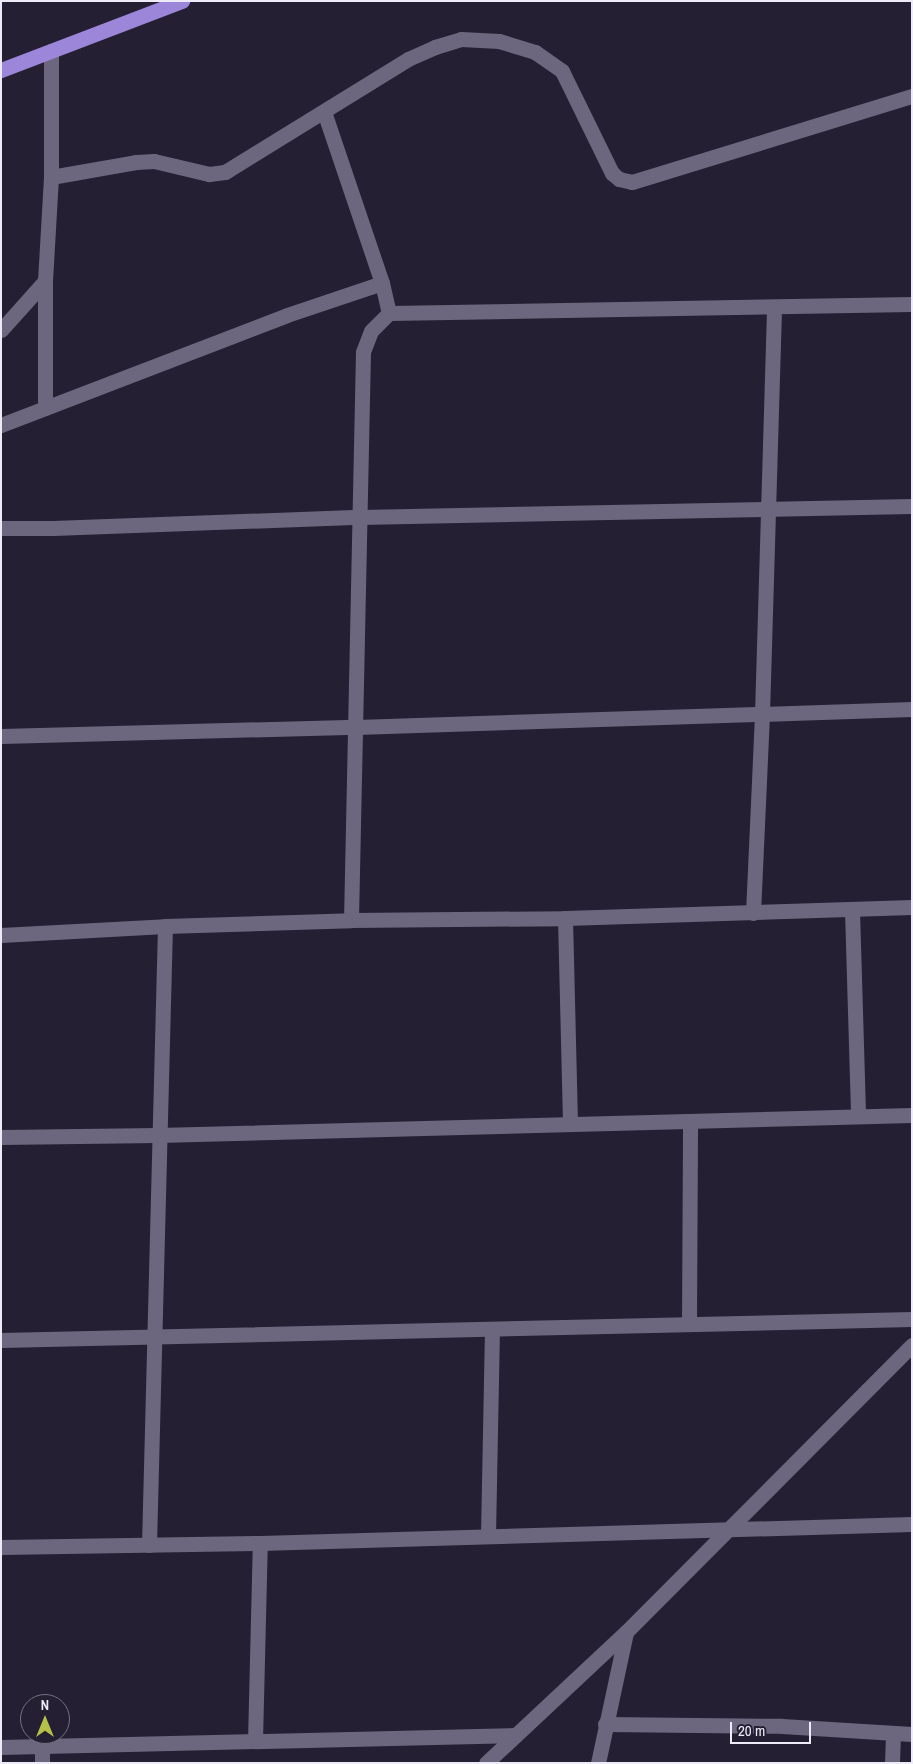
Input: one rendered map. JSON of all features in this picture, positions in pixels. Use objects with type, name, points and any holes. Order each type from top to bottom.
[{"type":"highway","points":[[1,70],[182,1]]},
{"type":"street","points":[[51,177],[136,162],[154,161],[209,174],[225,172],[371,81],[436,46],[461,39],[499,41],[535,52],[562,71],[612,173],[619,179],[632,182],[912,96]]},
{"type":"street","points":[[45,408],[45,281],[51,177],[51,51]]},
{"type":"street","points":[[324,112],[382,283],[389,313]]},
{"type":"street","points":[[1,330],[45,281]]},
{"type":"street","points":[[1,425],[287,315],[382,283]]},
{"type":"street","points":[[351,920],[363,352],[371,331],[389,313],[573,308],[774,308],[912,304]]},
{"type":"street","points":[[753,913],[762,714],[774,308]]},
{"type":"street","points":[[1,528],[53,528],[360,517],[912,506]]},
{"type":"street","points":[[1,736],[356,728],[912,709]]},
{"type":"street","points":[[1,935],[165,926],[351,920],[566,918],[912,907]]},
{"type":"street","points":[[852,910],[858,1116]]},
{"type":"street","points":[[566,918],[570,1123]]},
{"type":"street","points":[[149,1545],[158,1135],[165,926]]},
{"type":"street","points":[[1,1137],[158,1135],[912,1115]]},
{"type":"street","points":[[689,1324],[690,1121]]},
{"type":"street","points":[[1,1340],[912,1319]]},
{"type":"street","points":[[488,1536],[492,1330]]},
{"type":"street","points":[[486,1763],[626,1632],[727,1528],[912,1345]]},
{"type":"street","points":[[1,1547],[260,1543],[912,1524]]},
{"type":"street","points":[[255,1741],[260,1543]]},
{"type":"street","points":[[598,1763],[626,1632]]},
{"type":"street","points":[[605,1724],[782,1726],[912,1734]]},
{"type":"street","points":[[892,1763],[893,1733]]},
{"type":"street","points":[[1,1747],[516,1735]]},
{"type":"street","points":[[42,1746],[42,1763]]}]
